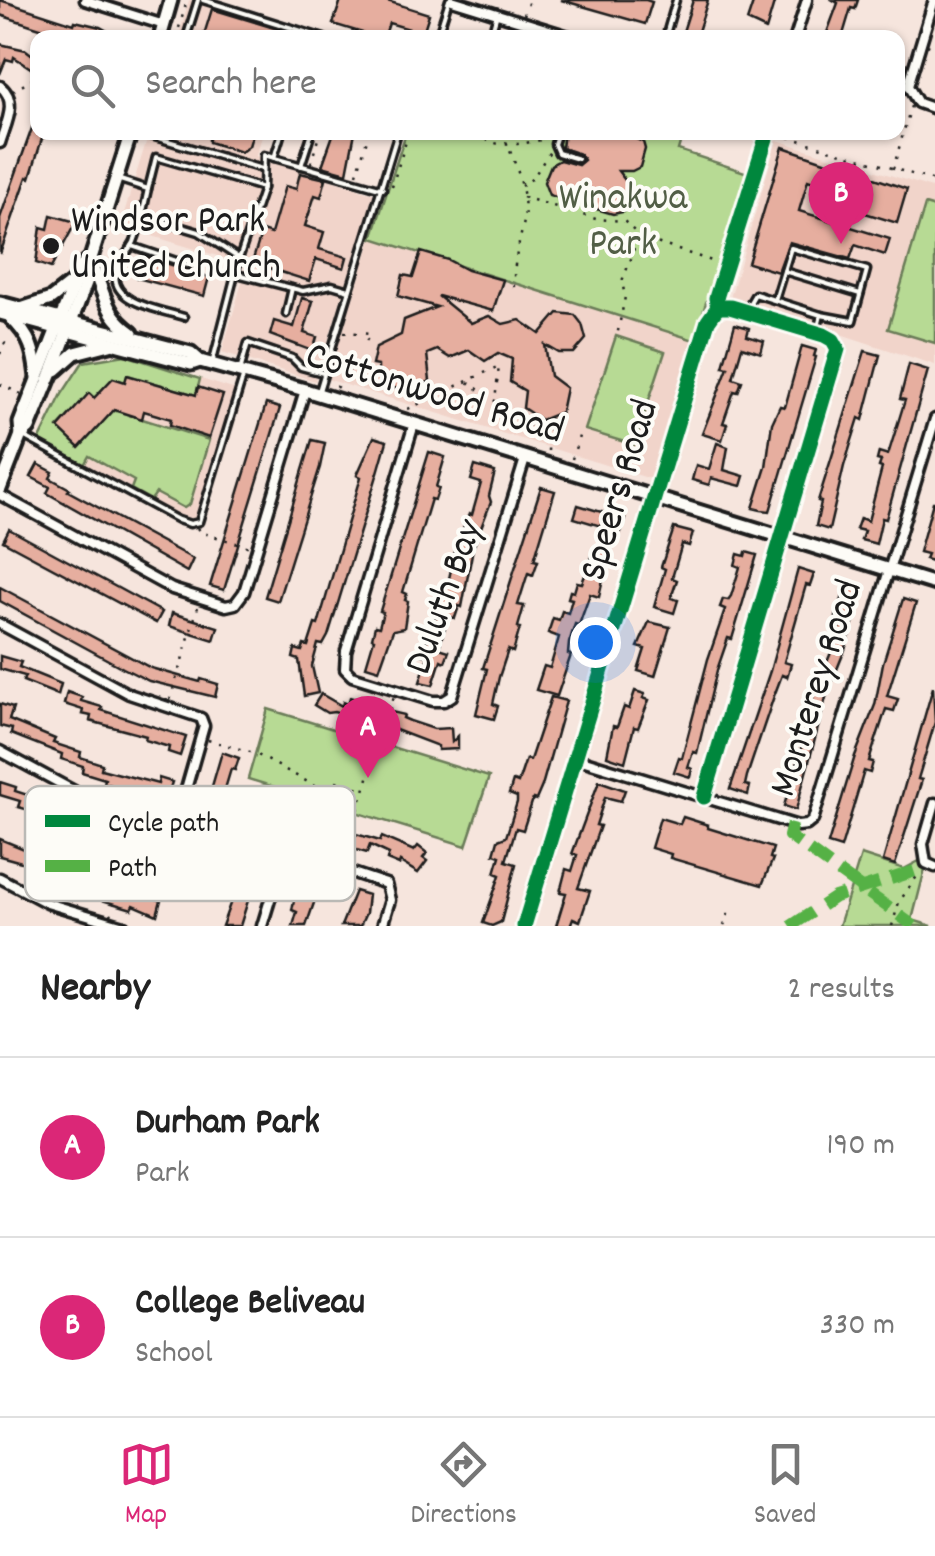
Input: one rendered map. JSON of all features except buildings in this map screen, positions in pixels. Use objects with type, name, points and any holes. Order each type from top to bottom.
[{"type":"street","points":[[85,0],[160,30]]},
{"type":"street","points":[[162,30],[171,0]]},
{"type":"street","points":[[450,0],[548,30]]},
{"type":"street","points":[[798,30],[807,0]]},
{"type":"street","points":[[934,0],[908,86],[913,99],[935,109]]},
{"type":"street","points":[[0,86],[9,94],[10,111],[0,143]]},
{"type":"street","points":[[132,140],[91,262],[44,378],[20,423],[21,435],[0,492],[172,589],[226,606],[240,600],[311,392]]},
{"type":"street","points":[[64,325],[81,267],[91,262]]},
{"type":"street","points":[[91,262],[109,312],[139,339]]},
{"type":"street","points":[[21,308],[51,298],[76,280]]},
{"type":"street","name":"Cottonwood Road","points":[[0,303],[114,343],[191,364],[206,363],[242,371],[935,584]]},
{"type":"street","name":"Speers Road","points":[[524,926],[708,321],[718,307],[745,311]]},
{"type":"street","points":[[704,797],[838,349],[833,340],[816,333],[745,311]]},
{"type":"street","points":[[4,314],[26,332],[44,378]]},
{"type":"street","name":"Cottonwood Road","points":[[4,314],[139,339],[191,353],[206,363]]},
{"type":"street","points":[[44,378],[76,353],[114,343]]},
{"type":"street","points":[[889,570],[935,418]]},
{"type":"street","name":"Duluth Bay","points":[[414,424],[344,660],[352,676],[433,700],[444,701],[452,696],[525,459]]},
{"type":"street","name":"Monterey Road","points":[[575,758],[798,826],[807,825],[813,820],[889,570]]},
{"type":"street","points":[[0,624],[129,694],[201,718],[202,738],[187,786]]},
{"type":"street","points":[[0,751],[64,786]]},
{"type":"street","points":[[930,865],[922,844],[935,803]]},
{"type":"street","points":[[355,873],[386,884],[390,900],[382,926]]},
{"type":"street","points":[[0,878],[25,891]]},
{"type":"street","points":[[44,901],[124,926]]},
{"type":"street","points":[[262,926],[270,901]]},
{"type":"lane","points":[[189,30],[200,0],[298,30]]},
{"type":"lane","points":[[441,30],[450,0]]},
{"type":"lane","points":[[667,30],[676,0]]},
{"type":"lane","points":[[492,30],[497,14]]},
{"type":"lane","points":[[173,140],[262,169]]},
{"type":"lane","points":[[274,158],[280,140]]},
{"type":"lane","points":[[301,166],[309,140]]},
{"type":"lane","points":[[311,392],[324,374],[396,140]]},
{"type":"lane","points":[[555,140],[558,152],[578,159]]},
{"type":"lane","points":[[206,363],[263,188],[264,155],[383,189]]},
{"type":"lane","points":[[184,317],[123,295],[116,284],[117,268],[132,246],[142,215],[156,158],[263,188]]},
{"type":"lane","points":[[117,179],[148,189]]},
{"type":"lane","points":[[142,215],[199,232],[228,248],[238,259]]},
{"type":"lane","points":[[132,246],[188,265]]},
{"type":"lane","points":[[745,311],[756,294],[775,300],[821,314],[852,320],[867,270],[791,248],[775,300]]},
{"type":"lane","points":[[784,272],[860,294]]},
{"type":"lane","points":[[237,274],[303,292],[332,285],[349,290]]},
{"type":"lane","points":[[286,314],[292,288]]},
{"type":"lane","points":[[816,333],[821,314]]},
{"type":"lane","points":[[21,435],[192,524],[202,516],[248,344],[292,358],[302,367],[324,374]]},
{"type":"path","points":[[522,22],[529,0]]},
{"type":"path","points":[[178,30],[186,4]]},
{"type":"path","points":[[9,94],[30,81]]},
{"type":"path","points":[[905,127],[913,99]]},
{"type":"path","points":[[309,169],[318,140]]},
{"type":"path","points":[[354,183],[366,140]]},
{"type":"path","points":[[392,186],[406,140]]},
{"type":"path","points":[[486,140],[508,144],[541,140]]},
{"type":"path","points":[[506,140],[523,197],[523,226],[513,264],[514,289]]},
{"type":"path","points":[[520,186],[533,178],[550,152],[552,140]]},
{"type":"path","points":[[763,149],[769,140]]},
{"type":"path","points":[[797,140],[935,181]]},
{"type":"path","points":[[893,169],[901,140]]},
{"type":"path","points":[[523,197],[596,219],[624,221],[636,236],[726,267]]},
{"type":"path","points":[[617,336],[626,297],[622,281],[636,236]]},
{"type":"path","points":[[338,332],[370,334],[364,345]]},
{"type":"path","points":[[0,354],[8,336]]},
{"type":"path","points":[[408,409],[500,366],[496,401]]},
{"type":"path","points":[[336,388],[350,368]]},
{"type":"path","points":[[466,381],[548,439]]},
{"type":"path","points":[[0,384],[23,395]]},
{"type":"path","points":[[532,427],[550,418],[548,452]]},
{"type":"path","points":[[572,459],[580,433]]},
{"type":"path","points":[[192,524],[200,532],[257,550]]},
{"type":"path","points":[[168,706],[201,598]]},
{"type":"path","points":[[355,819],[396,689]]},
{"type":"path","points":[[202,738],[254,753],[315,786]]},
{"type":"path","points":[[336,781],[352,786]]},
{"type":"path","points":[[355,787],[364,790]]},
{"type":"path","points":[[892,926],[899,902],[930,865]]},
{"type":"path","points":[[109,922],[115,901]]},
{"type":"path","points":[[724,926],[728,910]]},
{"type":"shaded area","points":[[189,0],[200,0],[292,30],[180,30]]},
{"type":"shaded area","points":[[147,140],[261,140],[256,156],[375,194],[315,381],[222,352],[247,265],[120,226]]},
{"type":"shaded area","points":[[777,140],[935,189],[935,365],[730,298]]},
{"type":"shaded area","points":[[372,238],[694,340],[651,479],[327,379]]},
{"type":"shaded area","points":[[125,355],[239,391],[199,522],[178,520],[38,444],[62,394],[83,362]]},
{"type":"green space","name":"Winakwa Park","points":[[404,140],[681,140],[678,150],[748,173],[694,340],[372,238]]},
{"type":"green space","points":[[925,205],[935,208],[935,343],[888,329]]},
{"type":"green space","points":[[616,336],[665,352],[634,445],[585,430]]},
{"type":"green space","points":[[125,355],[200,379],[196,395],[128,375],[125,382],[113,378],[94,398],[89,394],[58,427],[80,447],[114,410],[209,440],[190,504],[184,508],[156,493],[151,500],[131,489],[134,481],[89,456],[84,465],[39,441],[83,362]]},
{"type":"green space","points":[[268,709],[489,777],[466,846],[355,812],[355,786],[271,786],[248,779]]},
{"type":"green space","points":[[861,855],[904,869],[919,861],[925,869],[912,920],[932,926],[839,926]]},
{"type":"marked path","points":[[792,824],[789,836],[914,926]]},
{"type":"marked path","points":[[791,926],[835,897],[921,869]]},
{"type":"cycle path","points":[[718,307],[716,298],[765,140]]},
{"type":"cycle path","points":[[704,797],[838,349],[824,335],[730,307],[718,307]]},
{"type":"cycle path","points":[[524,926],[708,321],[718,307]]},
{"type":"place","name":"College Beliveau","points":[[841,244]]},
{"type":"place","name":"Windsor Park United Church","points":[[51,246]]},
{"type":"place","name":"Durham Park","points":[[368,778]]}]
